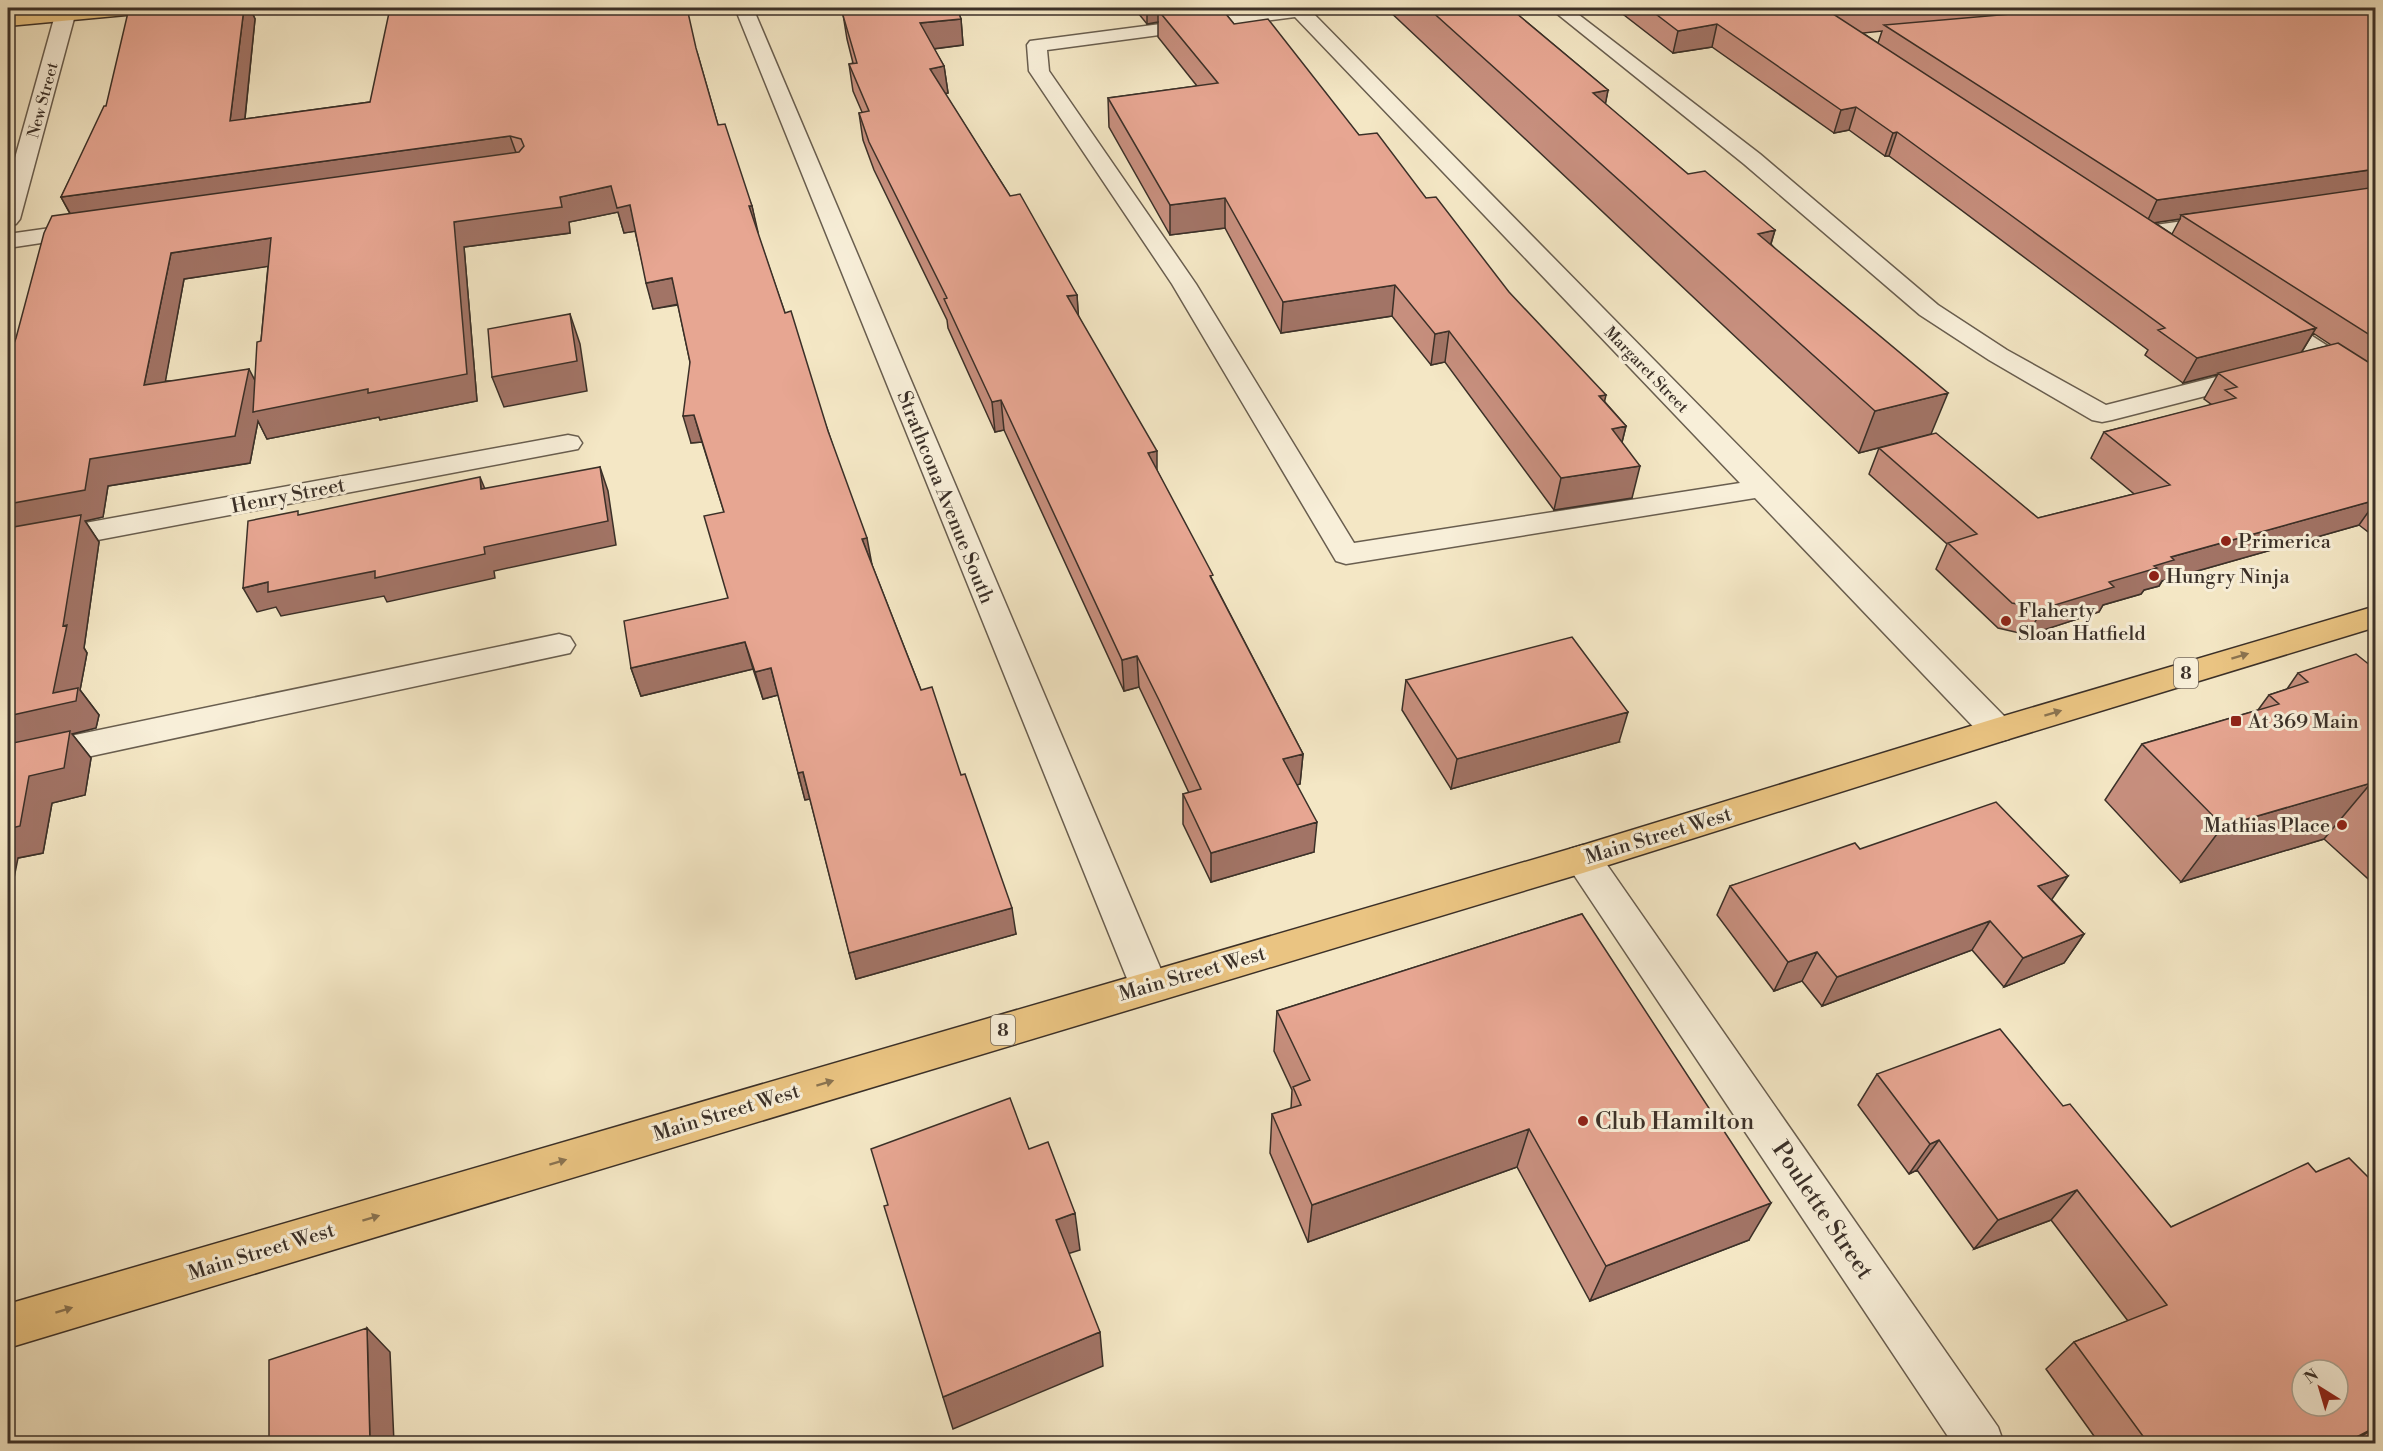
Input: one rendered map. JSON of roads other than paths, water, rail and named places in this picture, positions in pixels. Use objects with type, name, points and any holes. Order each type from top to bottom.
[{"type":"main road","points":[[8,20],[137,8]]},
{"type":"main road","name":"Main Street West","points":[[8,1326],[1583,859],[1997,729],[2376,616]]},
{"type":"street","name":"Strathcona Avenue South","points":[[744,8],[1149,986]]},
{"type":"street","points":[[1559,8],[1752,159],[1929,310],[1998,356],[2102,414],[2275,370]]},
{"type":"street","points":[[1299,9],[1037,45],[1039,71],[1184,284],[1346,554],[1763,488]]},
{"type":"street","name":"Margaret Street","points":[[1299,9],[1997,729]]},
{"type":"street","name":"New Street","points":[[8,219],[65,15]]},
{"type":"street","points":[[2141,234],[2240,220]]},
{"type":"street","points":[[2121,221],[2170,254]]},
{"type":"street","points":[[8,241],[103,228]]},
{"type":"street","points":[[2248,305],[2376,389]]},
{"type":"street","points":[[2298,364],[2327,357]]},
{"type":"street","name":"Henry Street","points":[[8,547],[568,443]]},
{"type":"street","points":[[8,762],[559,645]]},
{"type":"street","name":"Poulette Street","points":[[1583,859],[1982,1443]]},
{"type":"place","name":"Primerica","points":[[2226,541]]},
{"type":"place","name":"Hungry Ninja","points":[[2154,576]]},
{"type":"place","name":"Flaherty Sloan Hatfield","points":[[2006,621]]},
{"type":"place","name":"At 369 Main","points":[[2236,721]]},
{"type":"place","name":"Mathias Place","points":[[2342,825]]},
{"type":"place","name":"Club Hamilton","points":[[1583,1121]]}]
